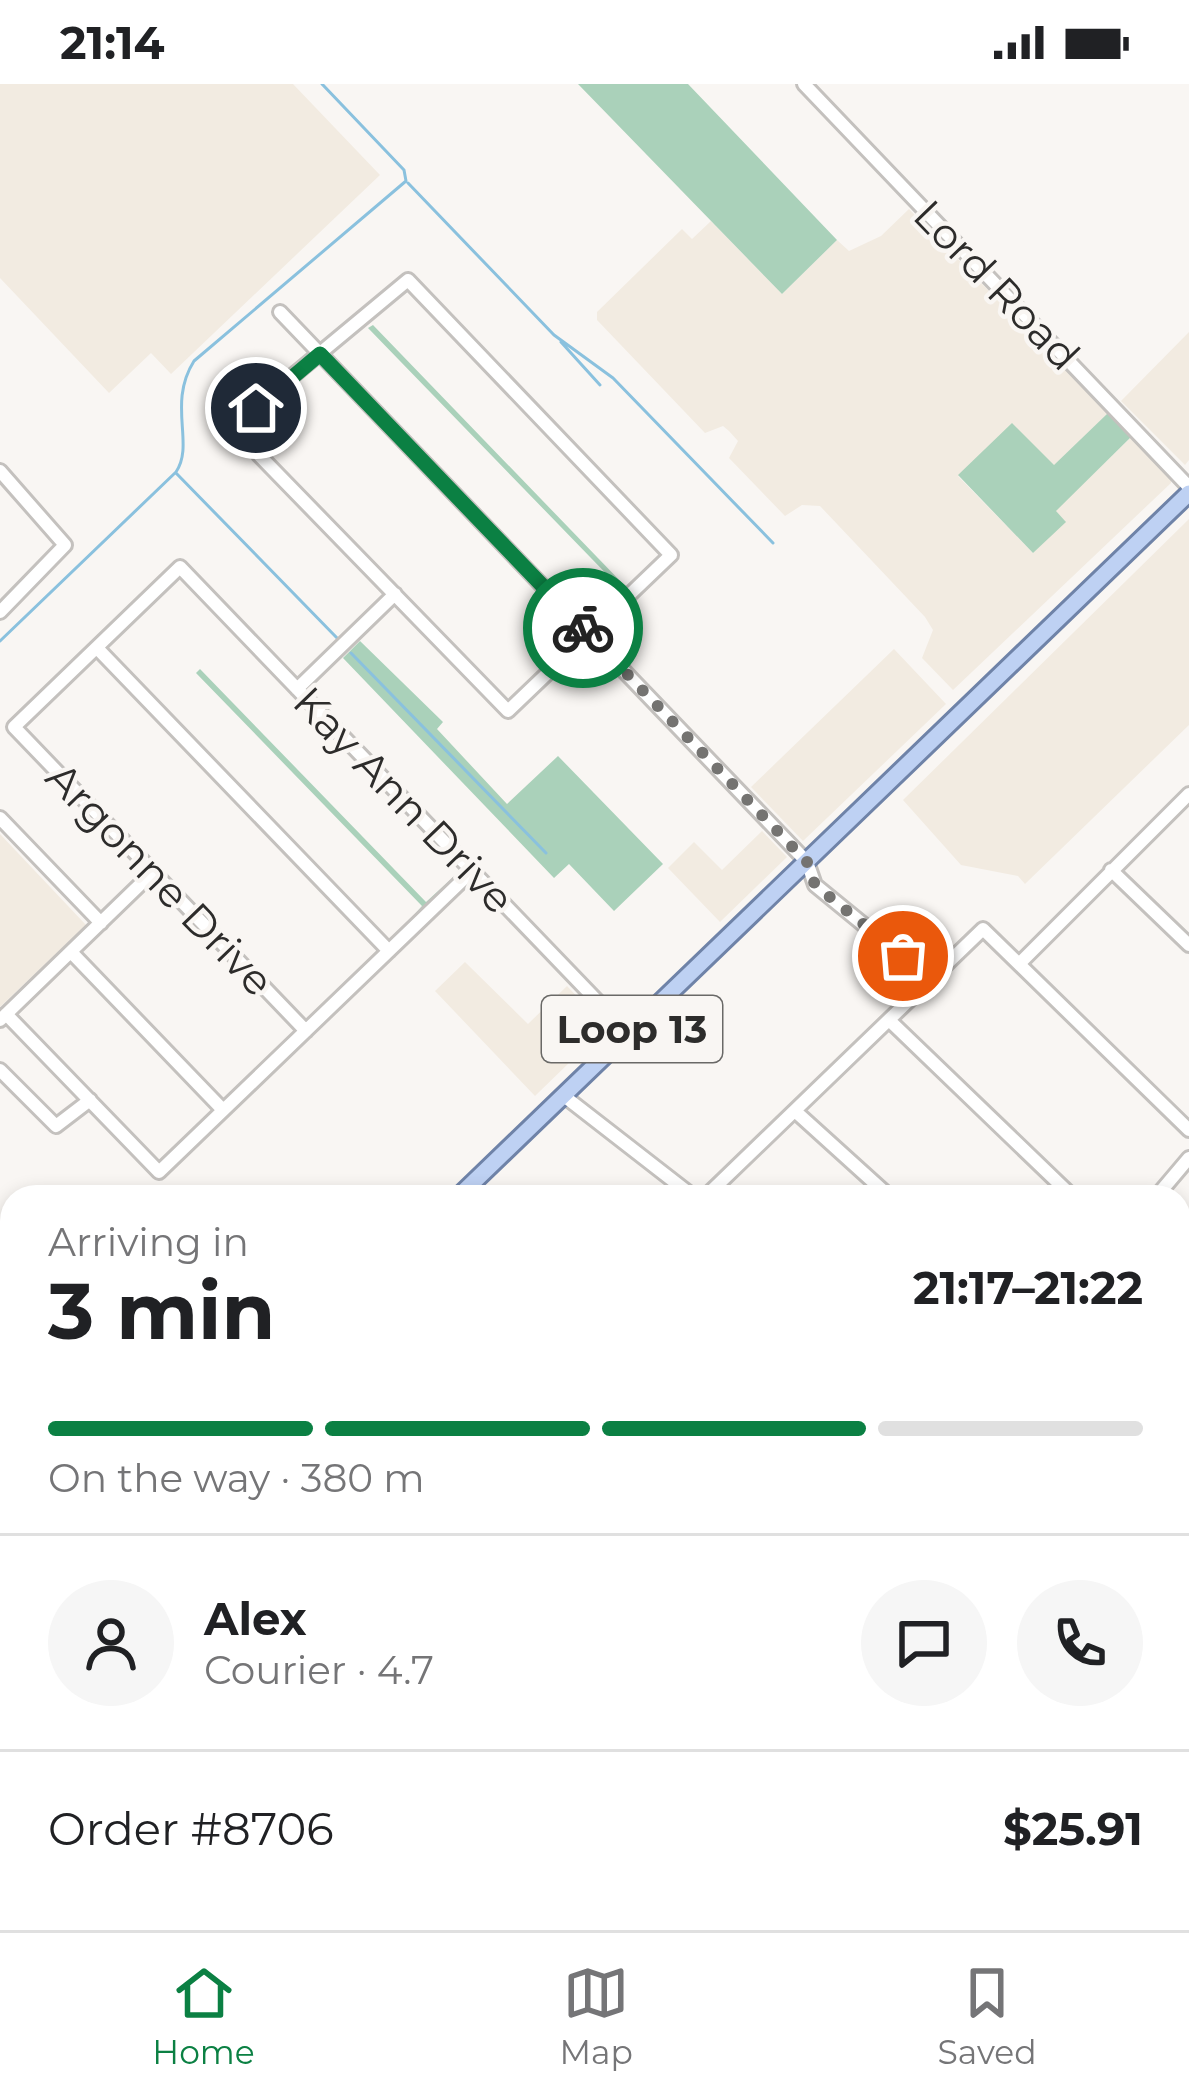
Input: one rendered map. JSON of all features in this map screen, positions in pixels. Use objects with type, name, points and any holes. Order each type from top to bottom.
[{"type":"main road","name":"Loop 13","points":[[471,1185],[1189,490]]},
{"type":"street","name":"Lord Road","points":[[804,84],[1189,490]]},
{"type":"street","points":[[408,280],[670,555],[508,711],[259,455],[250,426],[266,398],[320,354],[408,280]]},
{"type":"street","points":[[280,312],[807,862],[815,885],[930,979]]},
{"type":"street","points":[[0,472],[65,545],[0,612]]},
{"type":"street","name":"Kay Ann Drive","points":[[97,648],[180,568],[628,1033]]},
{"type":"street","points":[[297,689],[395,594]]},
{"type":"street","points":[[97,648],[388,951]]},
{"type":"street","name":"Argonne Drive","points":[[97,648],[14,728],[306,1030]]},
{"type":"street","points":[[1021,962],[1189,794]]},
{"type":"street","points":[[0,818],[101,922]]},
{"type":"street","points":[[1112,870],[1189,945]]},
{"type":"street","points":[[153,872],[3,1017],[159,1172],[472,871]]},
{"type":"street","points":[[718,1185],[982,929],[1189,1130]]},
{"type":"street","points":[[71,952],[223,1110]]},
{"type":"street","points":[[889,1020],[1061,1185]]},
{"type":"street","points":[[0,1070],[56,1126],[90,1100]]},
{"type":"street","points":[[564,1096],[679,1185]]},
{"type":"street","points":[[795,1111],[877,1185]]},
{"type":"street","points":[[1166,1185],[1189,1158]]},
{"type":"shaded area","points":[[0,84],[293,84],[380,175],[171,374],[151,353],[109,393],[0,278]]},
{"type":"shaded area","points":[[909,209],[1108,413],[1054,466],[958,476],[1033,553],[1065,521],[1055,511],[1131,437],[1171,477],[1171,483],[953,690],[922,658],[933,630],[925,617],[820,506],[802,505],[785,516],[729,458],[738,441],[729,431],[723,426],[705,433],[597,320],[597,312],[682,229],[692,239],[711,221],[782,294],[837,240],[849,251],[881,236]]},
{"type":"shaded area","points":[[1189,332],[1189,460],[1185,465],[1121,401]]},
{"type":"shaded area","points":[[1189,519],[1189,725],[1025,884],[1018,876],[961,865],[903,800]]},
{"type":"shaded area","points":[[894,649],[946,704],[803,841],[751,787]]},
{"type":"shaded area","points":[[762,831],[787,857],[720,922],[668,868],[694,842],[722,870]]},
{"type":"shaded area","points":[[0,834],[86,925],[0,1007]]},
{"type":"shaded area","points":[[465,962],[528,1024],[567,986],[606,1027],[535,1096],[435,991]]},
{"type":"green space","points":[[578,84],[688,84],[837,240],[782,294]]},
{"type":"green space","points":[[373,325],[625,586],[622,590],[368,328]]},
{"type":"green space","points":[[1108,413],[1131,437],[1056,511],[1066,522],[1033,553],[958,475],[1012,423],[1054,465]]},
{"type":"green space","points":[[360,641],[443,722],[437,729],[507,804],[558,756],[663,864],[614,911],[569,864],[554,878],[343,658]]},
{"type":"green space","points":[[200,669],[426,902],[459,872],[394,938],[422,906],[196,673]]},
{"type":"waterway","points":[[0,641],[176,472],[183,449],[182,393],[194,361],[406,181],[404,170],[322,84]]},
{"type":"waterway","points":[[408,183],[554,335],[613,378],[773,543]]},
{"type":"waterway","points":[[561,342],[600,385]]},
{"type":"waterway","points":[[176,473],[338,639]]},
{"type":"waterway","points":[[351,653],[546,853]]},
{"type":"way so far","points":[[583,628],[807,862],[815,885],[903,956]]},
{"type":"route","points":[[256,408],[320,354],[583,628]]}]
